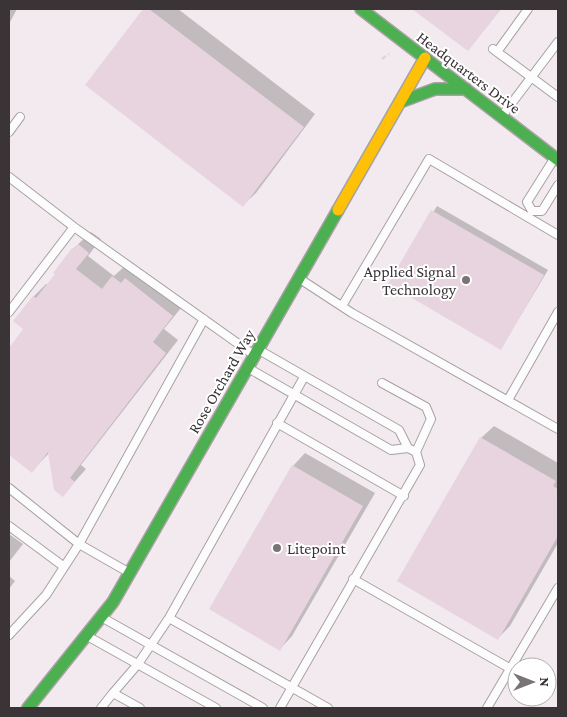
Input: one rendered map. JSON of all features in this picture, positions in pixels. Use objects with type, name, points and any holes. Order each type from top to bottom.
[{"type":"street","name":"Headquarters Drive","points":[[360,9],[556,159]]},
{"type":"street","name":"Rose Orchard Way","points":[[28,708],[54,673],[89,637],[103,618],[425,58]]},
{"type":"street","points":[[400,102],[436,89],[466,89]]},
{"type":"lane","points":[[528,9],[495,50],[558,98]]},
{"type":"lane","points":[[502,117],[558,42]]},
{"type":"lane","points":[[9,132],[20,117]]},
{"type":"lane","points":[[342,306],[429,159],[530,214],[558,235]]},
{"type":"lane","points":[[530,214],[527,202],[556,159]]},
{"type":"lane","points":[[9,177],[74,227],[204,319],[256,352],[399,430],[408,448]]},
{"type":"lane","points":[[530,214],[542,211],[558,185]]},
{"type":"lane","points":[[9,312],[74,227]]},
{"type":"lane","points":[[299,278],[342,306],[558,428]]},
{"type":"lane","points":[[508,400],[558,312]]},
{"type":"lane","points":[[9,635],[46,595],[63,566],[80,544],[204,319]]},
{"type":"lane","points":[[248,368],[391,450],[408,448],[416,452]]},
{"type":"lane","points":[[101,708],[138,664],[169,618],[304,377]]},
{"type":"lane","points":[[280,708],[353,579],[404,496],[420,465],[416,452],[431,419],[430,414],[426,407],[382,383]]},
{"type":"lane","points":[[277,423],[404,496]]},
{"type":"lane","points":[[9,488],[80,544],[130,573]]},
{"type":"lane","points":[[9,526],[63,566]]},
{"type":"lane","points":[[353,579],[507,668]]},
{"type":"lane","points":[[518,657],[558,588]]},
{"type":"lane","points":[[103,618],[263,708]]},
{"type":"lane","points":[[169,618],[328,708]]},
{"type":"lane","points":[[89,637],[216,708]]},
{"type":"lane","points":[[488,708],[507,675]]},
{"type":"lane","points":[[113,693],[140,708]]},
{"type":"path","points":[[382,59],[392,52]]},
{"type":"building","points":[[143,9],[149,9],[304,127],[243,207],[85,85]]},
{"type":"building","points":[[412,9],[501,9],[468,51]]},
{"type":"building","name":"Applied Signal Technology","points":[[431,210],[544,275],[501,350],[388,284]]},
{"type":"building","points":[[78,244],[89,253],[76,269],[102,289],[112,276],[121,283],[125,278],[173,316],[153,342],[166,353],[70,478],[75,482],[63,497],[54,490],[48,452],[32,473],[9,455],[9,348],[23,329],[13,321],[33,296],[36,298],[72,248],[74,249]]},
{"type":"building","points":[[480,437],[556,481],[553,486],[558,489],[558,536],[498,640],[397,581]]},
{"type":"building","points":[[292,465],[363,506],[280,651],[209,609]]},
{"type":"traffic: fast","points":[[361,9],[558,160]]},
{"type":"traffic: fast","points":[[400,102],[435,89],[466,89]]},
{"type":"traffic: fast","points":[[28,708],[113,602],[338,210]]},
{"type":"traffic: slow","points":[[338,210],[425,58]]},
{"type":"place","name":"Applied Signal Technology","points":[[466,280]]},
{"type":"place","name":"Litepoint","points":[[277,548]]}]
